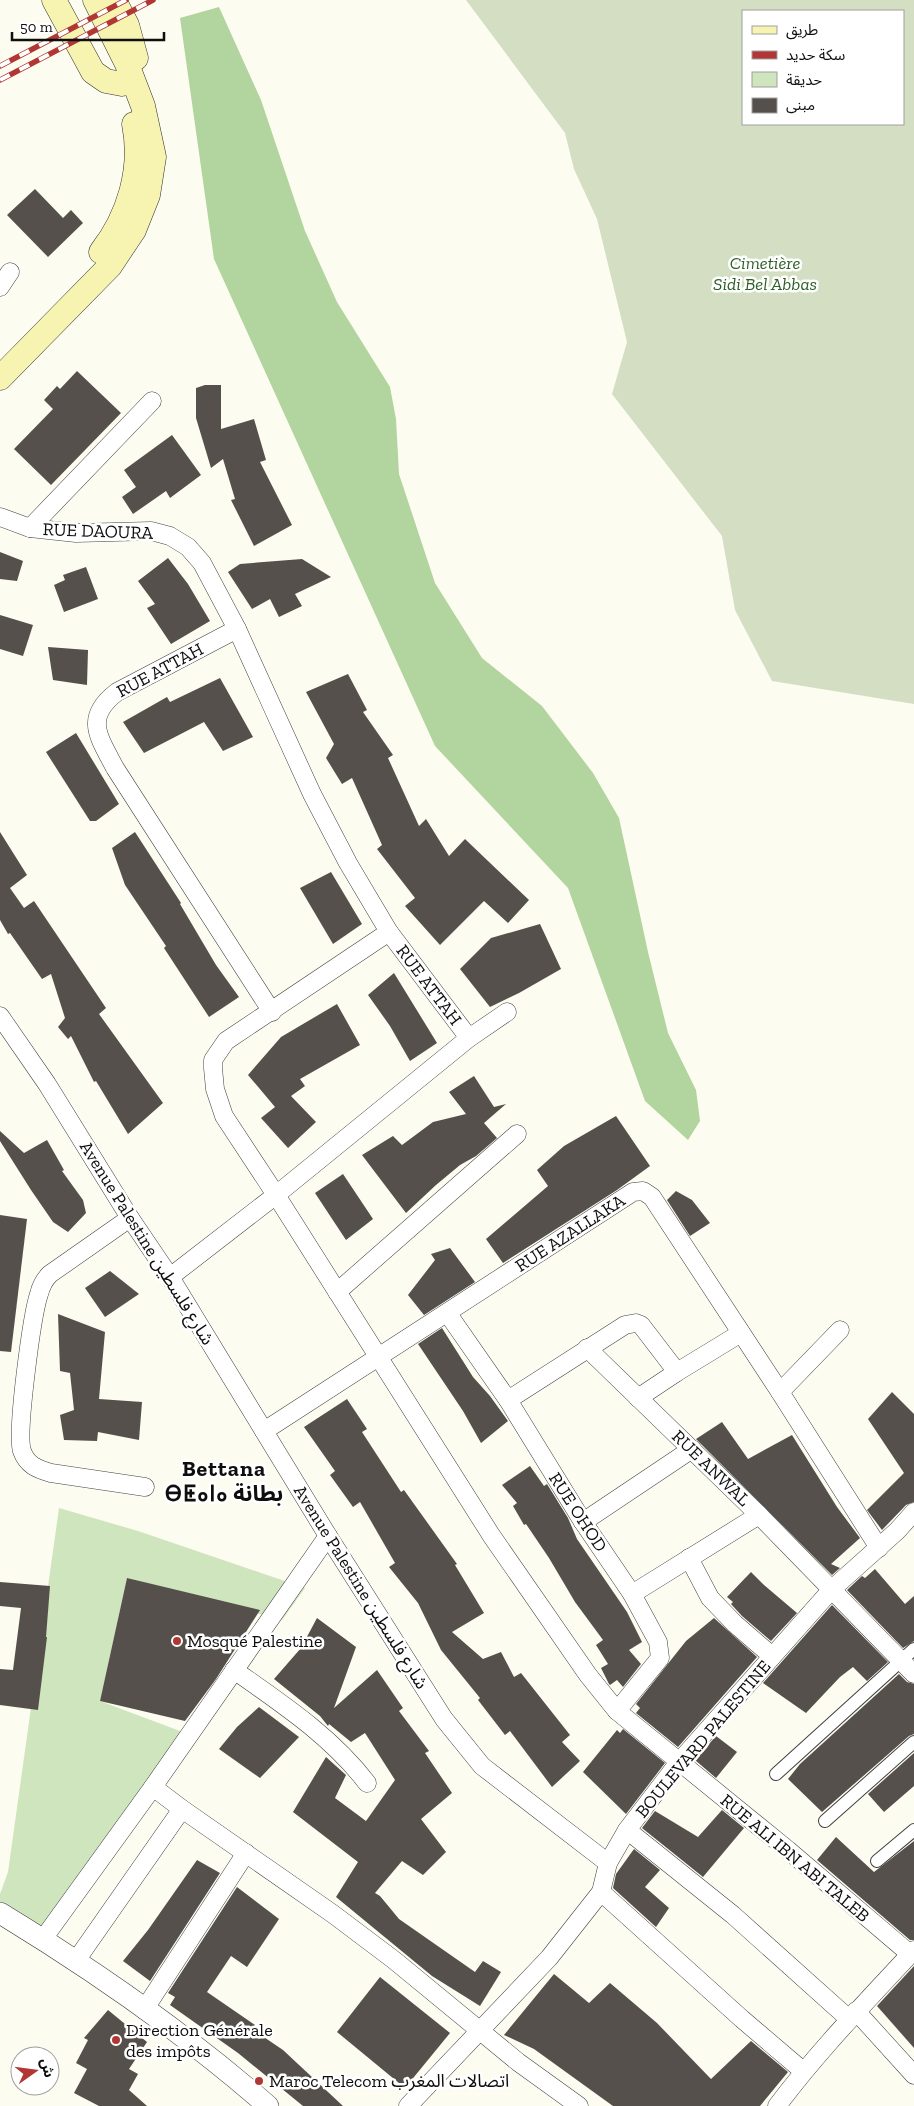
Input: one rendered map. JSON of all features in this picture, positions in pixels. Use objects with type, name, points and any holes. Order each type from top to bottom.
[{"type":"main road","points":[[54,0],[93,72],[106,81],[122,84]]},
{"type":"main road","points":[[0,358],[88,268],[104,248],[126,210],[133,189],[137,145],[131,108],[102,38],[78,0]]},
{"type":"main road","points":[[95,0],[127,64],[143,106]]},
{"type":"main road","points":[[0,378],[110,266],[134,230],[148,195],[154,157],[143,106],[140,72],[127,25],[114,0]]},
{"type":"street","points":[[0,287],[10,272]]},
{"type":"street","points":[[30,528],[152,401]]},
{"type":"street","name":"RUE DAOURA","points":[[0,517],[30,528],[76,533],[151,531],[170,536],[188,547],[202,563],[237,628]]},
{"type":"street","name":"RUE ATTAH","points":[[272,1012],[114,768],[96,732],[100,708],[117,692],[237,628],[312,794],[348,862],[389,932],[469,1038]]},
{"type":"street","name":"RUE ATTAH","points":[[378,1358],[224,1116],[215,1089],[213,1060],[226,1041],[389,932]]},
{"type":"street","points":[[170,1276],[276,1195],[469,1038],[507,1012]]},
{"type":"street","name":"Avenue Palestine شارع فلسطين","points":[[0,1016],[48,1084],[130,1218],[170,1276],[328,1536],[444,1719],[482,1766],[608,1863]]},
{"type":"street","points":[[337,1292],[517,1134]]},
{"type":"street","name":"RUE AZALLAKA","points":[[264,1432],[633,1192],[643,1191],[652,1196],[879,1548]]},
{"type":"street","points":[[130,1218],[50,1274],[43,1282],[34,1316],[20,1428],[22,1449],[27,1460],[36,1469],[145,1488]]},
{"type":"street","name":"RUE OHOD","points":[[448,1314],[508,1400],[583,1522],[632,1594],[658,1642],[660,1658],[617,1711]]},
{"type":"street","points":[[508,1400],[625,1325],[636,1323],[641,1325],[677,1372]]},
{"type":"street","points":[[780,1392],[840,1330]]},
{"type":"street","points":[[638,1398],[741,1333]]},
{"type":"street","name":"RUE ANWAL","points":[[587,1348],[759,1515],[832,1590],[908,1655],[914,1674]]},
{"type":"street","name":"RUE ALI IBN ABI TALEB","points":[[378,1358],[491,1535],[541,1609],[588,1675],[617,1711],[912,1952]]},
{"type":"street","points":[[583,1522],[692,1449]]},
{"type":"street","name":"BOULEVARD PALESTINE","points":[[408,2106],[549,1958],[600,1892],[608,1863],[627,1830],[679,1762],[832,1590],[879,1548],[914,1512]]},
{"type":"street","points":[[632,1594],[759,1515]]},
{"type":"street","points":[[43,1939],[153,1787],[328,1536]]},
{"type":"street","points":[[689,1558],[710,1598],[735,1624],[772,1656]]},
{"type":"street","points":[[776,1774],[908,1655]]},
{"type":"street","points":[[234,1670],[332,1743],[351,1762],[367,1783]]},
{"type":"street","points":[[825,1821],[914,1742]]},
{"type":"street","points":[[153,1787],[182,1810],[246,1853],[386,1954],[518,2062],[579,2106]]},
{"type":"street","points":[[75,1962],[182,1810]]},
{"type":"street","points":[[627,1830],[733,1915],[852,2015],[914,2075]]},
{"type":"street","points":[[877,1861],[914,1830]]},
{"type":"street","points":[[144,2010],[246,1853]]},
{"type":"street","points":[[600,1892],[803,2071]]},
{"type":"street","points":[[0,1913],[43,1939],[144,2010],[268,2106]]},
{"type":"street","points":[[777,2106],[803,2071],[852,2015],[912,1952]]},
{"type":"green space","name":"Cimetière Sidi Bel Abbas","points":[[466,0],[914,0],[914,704],[772,681],[735,610],[722,536],[612,394],[627,342],[597,219],[574,169],[565,133]]},
{"type":"green space","points":[[219,7],[261,100],[305,231],[337,302],[390,387],[396,419],[399,474],[435,583],[482,658],[542,706],[593,773],[619,818],[648,952],[668,1033],[696,1090],[700,1121],[688,1140],[645,1101],[568,888],[435,746],[214,259],[180,18]]},
{"type":"green space","points":[[59,1508],[138,1531],[305,1588],[282,1620],[127,1578],[100,1701],[196,1737],[40,1951],[0,1924],[0,1894],[8,1872]]},
{"type":"building","points":[[35,189],[63,218],[71,210],[83,223],[48,257],[7,215]]},
{"type":"building","points":[[77,371],[121,413],[51,485],[14,449],[53,409],[44,400],[57,386],[60,389]]},
{"type":"building","points":[[205,385],[221,385],[221,429],[254,419],[266,460],[260,462],[292,525],[254,546],[231,500],[235,499],[223,459],[211,468],[196,418],[196,388]]},
{"type":"building","points":[[172,435],[201,475],[170,498],[166,491],[133,514],[122,497],[136,487],[124,470]]},
{"type":"building","points":[[0,552],[23,561],[17,581],[0,579]]},
{"type":"building","points":[[168,558],[188,584],[210,621],[171,644],[147,608],[155,604],[138,581]]},
{"type":"building","points":[[302,559],[331,577],[295,594],[302,606],[279,617],[270,599],[252,609],[228,572],[240,564]]},
{"type":"building","points":[[86,567],[98,599],[64,612],[54,585],[65,580],[63,575]]},
{"type":"building","points":[[0,615],[33,625],[23,656],[0,649]]},
{"type":"building","points":[[48,647],[88,650],[87,685],[53,680]]},
{"type":"building","points":[[348,674],[367,710],[363,712],[393,755],[388,758],[419,826],[426,819],[449,856],[465,839],[529,900],[508,923],[484,901],[440,945],[405,906],[415,898],[377,849],[382,845],[352,778],[342,784],[326,758],[334,744],[306,692]]},
{"type":"building","points":[[220,678],[253,737],[223,751],[204,722],[144,753],[123,722],[167,697],[170,702]]},
{"type":"building","points":[[76,733],[119,804],[96,821],[90,821],[46,752]]},
{"type":"building","points":[[0,832],[27,875],[10,888],[24,908],[34,901],[106,1008],[99,1014],[163,1103],[128,1134],[96,1081],[94,1082],[71,1036],[68,1039],[58,1027],[65,1018],[51,974],[42,979],[10,933],[8,934],[0,920]]},
{"type":"building","points":[[135,832],[181,903],[216,965],[239,997],[209,1017],[164,948],[166,946],[125,885],[112,848]]},
{"type":"building","points":[[331,872],[362,924],[333,944],[300,888]]},
{"type":"building","points":[[540,924],[561,969],[490,1007],[460,969],[491,938]]},
{"type":"building","points":[[394,973],[437,1043],[410,1061],[390,1026],[368,995]]},
{"type":"building","points":[[337,1004],[360,1045],[300,1079],[305,1086],[291,1096],[316,1122],[288,1148],[261,1118],[275,1107],[248,1075],[281,1037]]},
{"type":"building","points":[[474,1076],[494,1107],[506,1104],[484,1123],[497,1138],[476,1156],[460,1165],[406,1213],[362,1155],[393,1136],[402,1145],[433,1122],[466,1114],[449,1092]]},
{"type":"building","points":[[616,1116],[650,1166],[617,1190],[503,1263],[486,1239],[548,1186],[537,1170],[564,1146]]},
{"type":"building","points":[[0,1131],[24,1153],[47,1140],[64,1170],[62,1171],[83,1200],[86,1213],[68,1232],[53,1222],[31,1190],[0,1141]]},
{"type":"building","points":[[343,1174],[373,1219],[346,1240],[315,1193]]},
{"type":"building","points":[[676,1191],[692,1200],[710,1223],[690,1236],[667,1200]]},
{"type":"building","points":[[0,1215],[27,1219],[11,1352],[0,1351]]},
{"type":"building","points":[[450,1248],[475,1282],[424,1315],[408,1295],[435,1260],[431,1254]]},
{"type":"building","points":[[110,1271],[139,1294],[105,1317],[85,1288]]},
{"type":"building","points":[[58,1314],[105,1332],[99,1399],[142,1402],[139,1440],[98,1432],[97,1441],[64,1440],[60,1415],[74,1410],[70,1373],[60,1371]]},
{"type":"building","points":[[442,1328],[473,1377],[508,1421],[481,1443],[463,1411],[418,1344]]},
{"type":"building","points":[[892,1392],[914,1414],[914,1502],[906,1505],[882,1530],[867,1510],[904,1473],[868,1419]]},
{"type":"building","points":[[347,1399],[367,1429],[362,1432],[401,1492],[404,1490],[457,1564],[455,1565],[484,1613],[452,1632],[483,1659],[501,1652],[514,1677],[521,1673],[570,1735],[562,1742],[580,1761],[552,1787],[510,1731],[505,1735],[478,1700],[480,1698],[441,1650],[418,1603],[389,1567],[395,1563],[360,1502],[353,1507],[330,1475],[335,1471],[304,1427]]},
{"type":"building","points":[[722,1422],[748,1459],[792,1435],[837,1507],[860,1538],[831,1564],[840,1568],[832,1575],[696,1439]]},
{"type":"building","points":[[530,1466],[544,1486],[547,1484],[568,1518],[577,1539],[627,1612],[642,1642],[629,1650],[641,1664],[623,1687],[617,1680],[609,1684],[601,1668],[608,1664],[596,1645],[603,1640],[575,1602],[526,1524],[524,1525],[513,1506],[517,1503],[502,1485]]},
{"type":"building","points":[[875,1569],[905,1604],[914,1596],[914,1641],[903,1648],[847,1590],[862,1576],[865,1578]]},
{"type":"building","points":[[751,1572],[797,1613],[771,1641],[742,1616],[731,1604],[733,1602],[727,1597]]},
{"type":"building","name":"Mosqué Palestine","points":[[127,1578],[260,1610],[216,1679],[185,1721],[100,1701]]},
{"type":"building","points":[[0,1582],[50,1586],[47,1637],[38,1710],[0,1705],[0,1669],[13,1670],[21,1608],[0,1606]]},
{"type":"building","points":[[832,1605],[888,1662],[867,1681],[853,1667],[840,1677],[806,1713],[763,1683]]},
{"type":"building","points":[[317,1618],[356,1647],[334,1708],[377,1670],[403,1708],[399,1711],[429,1751],[425,1753],[452,1793],[421,1819],[446,1852],[423,1875],[402,1861],[375,1893],[380,1896],[399,1919],[475,1972],[483,1961],[501,1972],[480,2006],[432,1976],[336,1897],[358,1862],[293,1812],[326,1757],[346,1775],[335,1798],[366,1821],[395,1780],[365,1733],[351,1742],[329,1724],[328,1726],[320,1716],[274,1679],[301,1648]]},
{"type":"building","points":[[714,1618],[757,1657],[678,1747],[636,1713],[640,1708],[636,1704],[686,1641]]},
{"type":"building","points":[[899,1674],[907,1682],[914,1684],[914,1734],[909,1736],[822,1812],[788,1779],[800,1764]]},
{"type":"building","points":[[259,1707],[299,1737],[260,1778],[219,1749],[237,1727]]},
{"type":"building","points":[[623,1729],[665,1763],[626,1814],[583,1772],[617,1730],[620,1733]]},
{"type":"building","points":[[716,1736],[737,1752],[716,1778],[695,1760]]},
{"type":"building","points":[[914,1753],[914,1786],[884,1812],[868,1794]]},
{"type":"building","points":[[722,1810],[744,1828],[703,1877],[642,1828],[655,1811],[698,1837]]},
{"type":"building","points":[[836,1837],[874,1872],[914,1841],[914,1940],[910,1940],[817,1860]]},
{"type":"building","points":[[634,1849],[660,1870],[645,1887],[669,1908],[656,1927],[613,1888],[616,1874]]},
{"type":"building","points":[[197,1860],[220,1873],[150,1981],[123,1961],[148,1930]]},
{"type":"building","points":[[237,1887],[279,1919],[247,1967],[231,1956],[207,1992],[255,2025],[252,2029],[283,2050],[343,2106],[303,2106],[238,2053],[170,2005],[175,1997],[168,1993]]},
{"type":"building","points":[[914,1966],[914,2048],[877,2006]]},
{"type":"building","points":[[554,1974],[589,2003],[610,1983],[657,2023],[711,2079],[751,2041],[788,2072],[760,2106],[613,2106],[534,2049],[504,2035]]},
{"type":"building","points":[[380,1977],[450,2033],[405,2088],[337,2032]]},
{"type":"building","points":[[108,2010],[147,2042],[129,2069],[138,2074],[129,2090],[147,2106],[99,2106],[74,2093],[87,2069],[76,2063],[88,2040],[84,2038]]},
{"type":"railway","points":[[0,66],[126,0]]},
{"type":"railway","points":[[0,80],[153,0]]},
{"type":"place","name":"Mosqué Palestine","points":[[177,1641]]},
{"type":"place","name":"Direction Générale des impôts","points":[[116,2040]]},
{"type":"place","name":"Maroc Telecom اتصالات المغرب","points":[[259,2081]]},
{"type":"district","name":"Bettana ⴱⵟⴰⵏⴰ بطانة","points":[[224,1480]]}]
